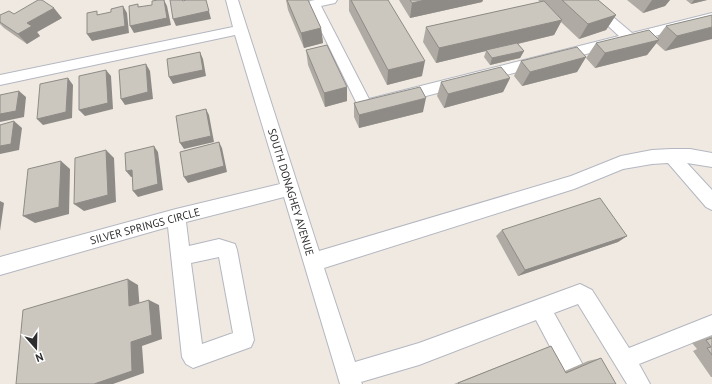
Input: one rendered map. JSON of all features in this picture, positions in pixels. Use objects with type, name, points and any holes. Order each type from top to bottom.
[{"type":"street","name":"SOUTH DONAGHEY AVENUE","points":[[232,0],[240,30],[349,379]]},
{"type":"street","points":[[331,0],[314,4],[365,106],[712,17]]},
{"type":"street","points":[[586,0],[629,38]]},
{"type":"street","points":[[0,80],[240,30]]},
{"type":"street","points":[[313,262],[574,182],[621,163],[652,157],[671,156],[690,156],[712,160]]},
{"type":"street","points":[[671,156],[712,202]]},
{"type":"street","name":"SILVER SPRINGS CIRCLE","points":[[0,266],[176,217],[290,188]]},
{"type":"street","points":[[176,217],[193,357],[244,340],[228,250],[219,248],[181,257]]},
{"type":"street","points":[[349,379],[577,294],[582,294],[639,384]]},
{"type":"street","points":[[540,308],[574,367]]},
{"type":"street","points":[[624,360],[712,325]]},
{"type":"building","points":[[38,0],[42,0],[54,8],[27,23],[32,26],[18,34],[0,22],[0,15],[9,11],[14,14]]},
{"type":"building","points":[[164,0],[167,18],[130,26],[129,6],[138,4],[138,7],[152,5],[152,1]]},
{"type":"building","points":[[170,0],[206,0],[209,11],[173,19]]},
{"type":"building","points":[[287,0],[308,0],[321,28],[301,33]]},
{"type":"building","points":[[351,0],[388,0],[425,61],[388,70]]},
{"type":"building","points":[[410,0],[425,0],[412,3]]},
{"type":"building","points":[[562,0],[598,0],[616,15],[588,24]]},
{"type":"building","points":[[544,1],[562,20],[439,48],[426,27]]},
{"type":"building","points":[[123,6],[125,26],[87,34],[87,13],[97,11],[97,15],[111,12],[111,9]]},
{"type":"building","points":[[712,15],[712,27],[677,36],[666,26]]},
{"type":"building","points":[[649,30],[659,40],[605,53],[596,43]]},
{"type":"building","points":[[517,43],[524,51],[492,58],[486,50]]},
{"type":"building","points":[[327,45],[347,87],[324,93],[306,50]]},
{"type":"building","points":[[577,47],[586,57],[530,72],[521,61]]},
{"type":"building","points":[[200,52],[203,70],[169,77],[167,59]]},
{"type":"building","points":[[146,64],[148,92],[121,99],[119,70]]},
{"type":"building","points":[[501,67],[510,78],[448,94],[441,82]]},
{"type":"building","points":[[106,70],[108,103],[79,110],[79,76]]},
{"type":"building","points":[[68,78],[66,112],[37,119],[40,84]]},
{"type":"building","points":[[420,87],[426,98],[359,115],[354,103]]},
{"type":"building","points":[[19,91],[16,111],[0,114],[0,95]]},
{"type":"building","points":[[206,109],[211,136],[180,143],[176,116]]},
{"type":"building","points":[[14,121],[11,144],[0,146],[0,125]]},
{"type":"building","points":[[219,142],[224,166],[184,177],[180,152]]},
{"type":"building","points":[[154,146],[158,184],[133,191],[132,170],[126,171],[125,153]]},
{"type":"building","points":[[106,150],[108,195],[74,204],[75,158]]},
{"type":"building","points":[[61,161],[59,207],[23,216],[28,169]]},
{"type":"building","points":[[600,198],[627,236],[525,270],[502,230]]},
{"type":"building","points":[[128,279],[129,306],[149,300],[152,335],[131,342],[132,371],[94,384],[16,384],[23,310]]},
{"type":"building","points":[[712,338],[712,355],[707,348],[711,347],[706,340]]},
{"type":"building","points":[[551,346],[566,373],[601,358],[616,384],[458,383]]}]
